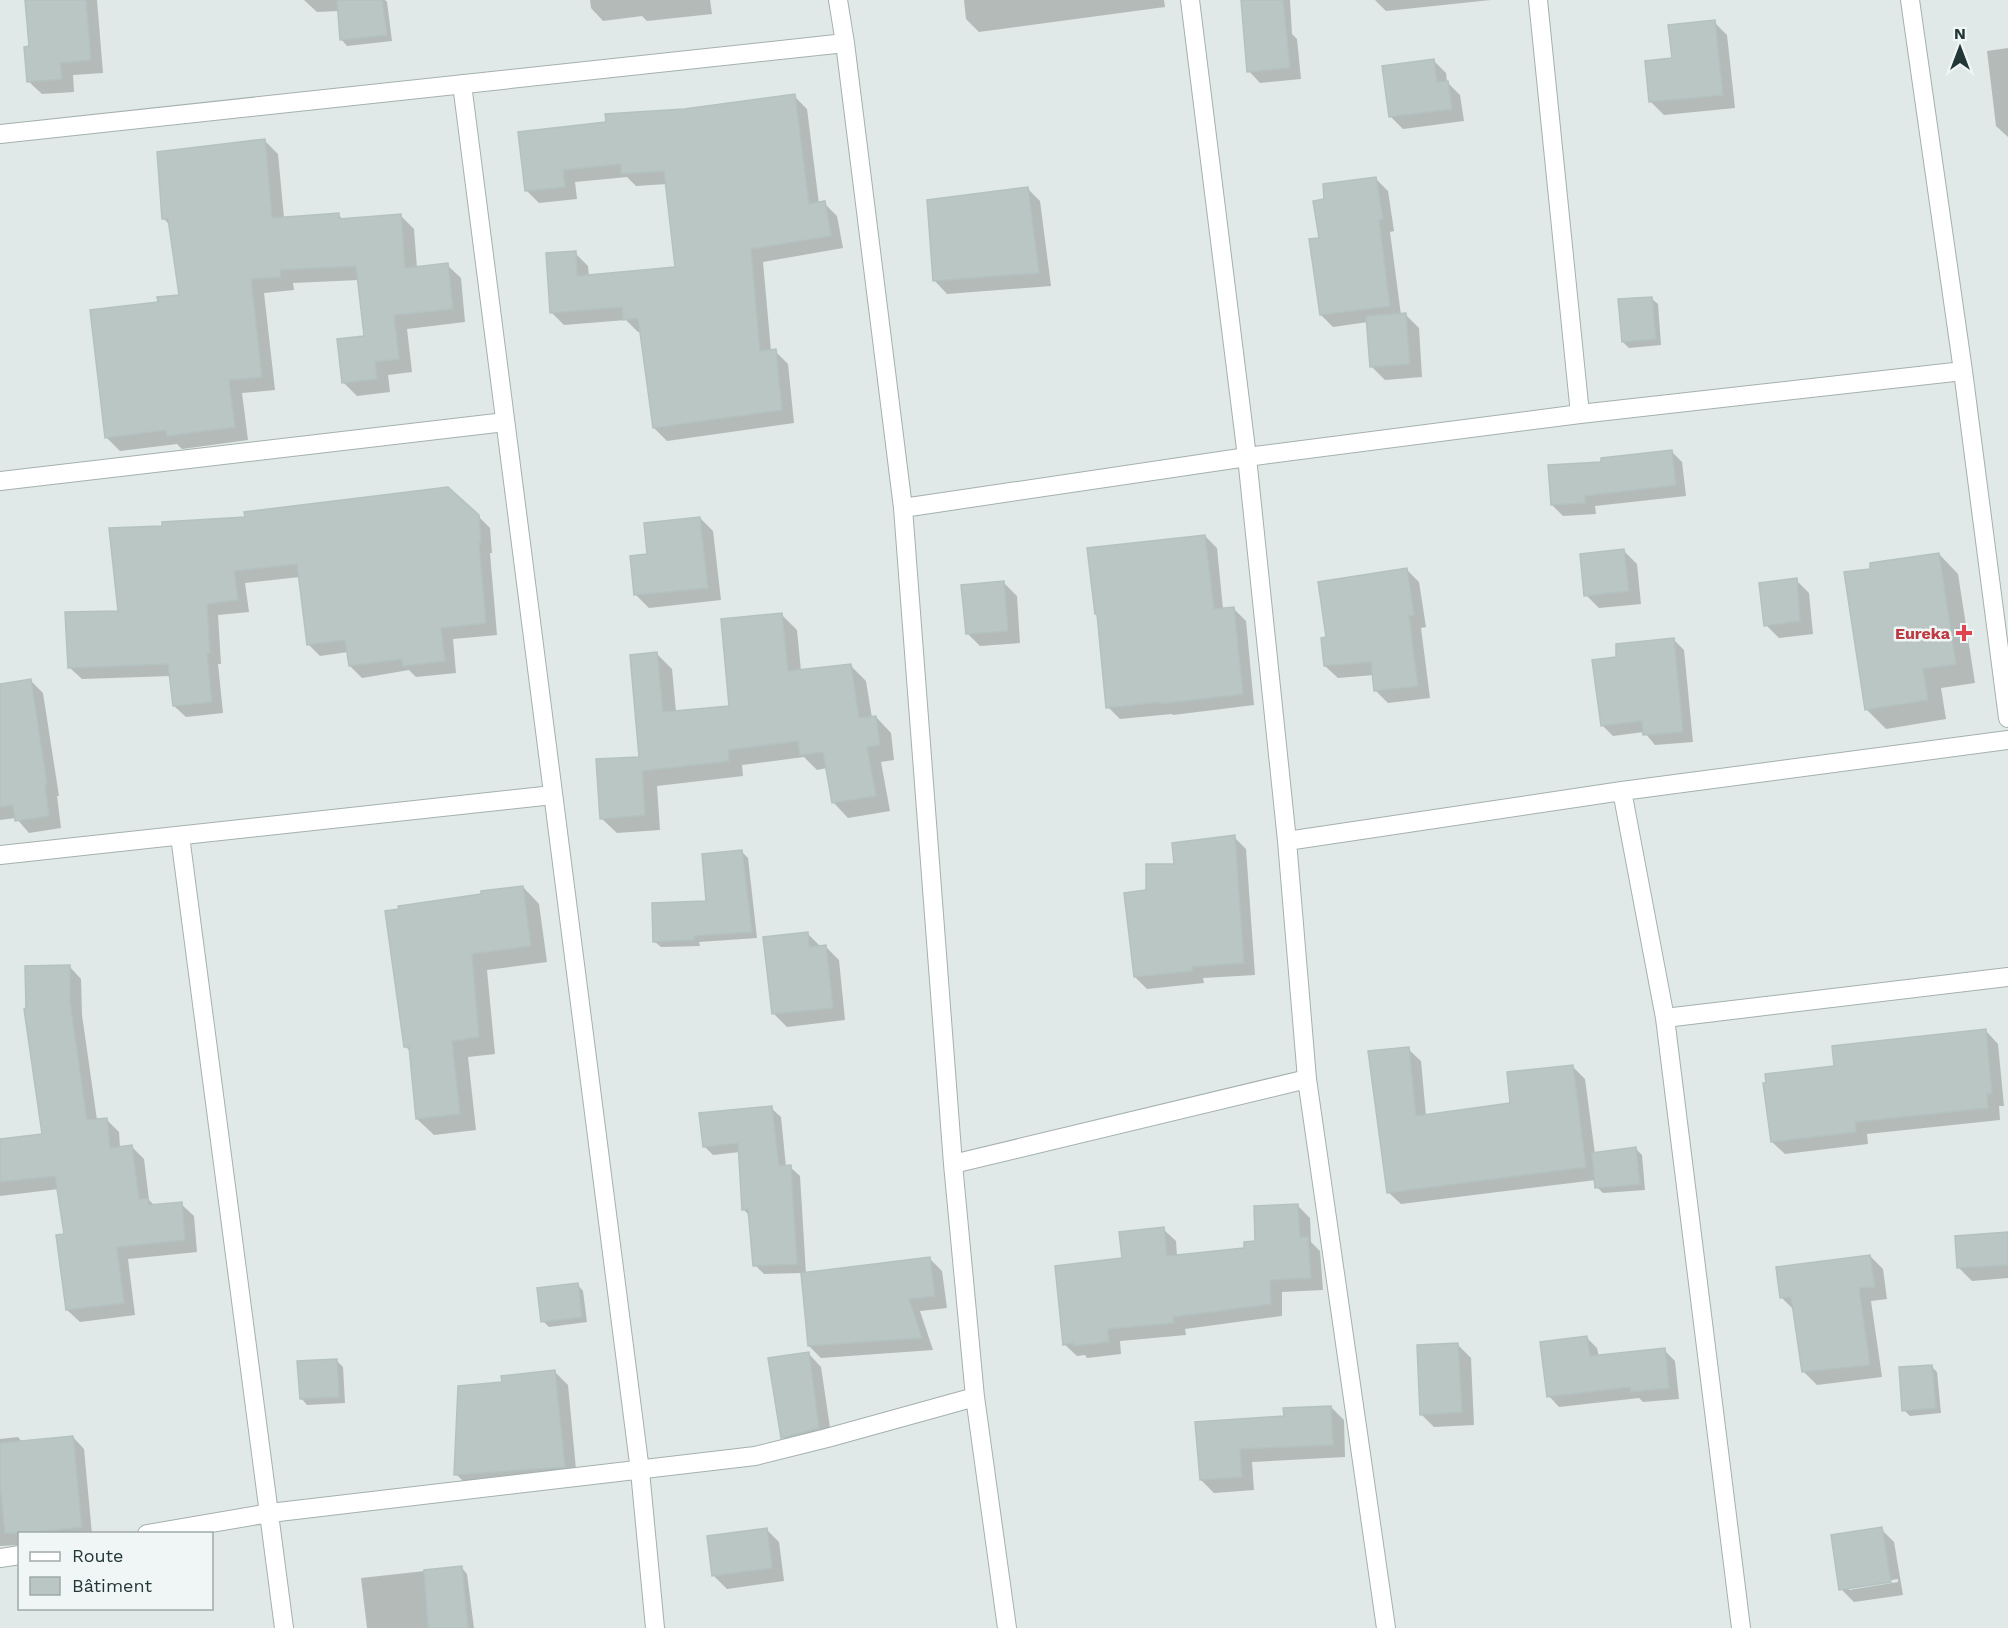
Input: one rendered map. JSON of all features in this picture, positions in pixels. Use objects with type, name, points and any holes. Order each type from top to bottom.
[{"type":"street","points":[[838,0],[903,508],[953,1164],[975,1396],[1007,1628]]},
{"type":"street","points":[[1190,0],[1247,457],[1287,841],[1307,1079],[1386,1628]]},
{"type":"street","points":[[1538,0],[1580,414]]},
{"type":"street","points":[[1910,0],[1963,371],[2008,718]]},
{"type":"street","points":[[0,134],[845,43]]},
{"type":"street","points":[[462,84],[640,1471],[655,1628]]},
{"type":"street","points":[[903,508],[1247,457],[1580,414],[1963,371]]},
{"type":"street","points":[[0,482],[505,422]]},
{"type":"street","points":[[1287,841],[1622,791],[2008,741]]},
{"type":"street","points":[[1622,791],[1665,1018],[1741,1628]]},
{"type":"street","points":[[0,855],[553,795]]},
{"type":"street","points":[[180,836],[284,1628]]},
{"type":"street","points":[[1665,1018],[2008,977]]},
{"type":"street","points":[[953,1164],[1307,1079]]},
{"type":"street","points":[[153,1532],[270,1513],[755,1456],[975,1396]]},
{"type":"street","points":[[0,1558],[18,1555]]},
{"type":"building","points":[[25,0],[86,0],[91,60],[60,63],[62,79],[27,82],[24,47],[29,46]]},
{"type":"building","points":[[337,0],[382,0],[387,35],[340,40]]},
{"type":"building","points":[[1241,0],[1283,0],[1290,68],[1247,72]]},
{"type":"building","points":[[1715,20],[1723,95],[1649,102],[1645,61],[1672,58],[1668,25]]},
{"type":"building","points":[[1434,59],[1437,82],[1448,81],[1452,109],[1389,117],[1382,66]]},
{"type":"building","points":[[795,94],[809,204],[825,201],[831,236],[751,249],[760,351],[776,349],[782,410],[653,428],[638,318],[623,320],[622,307],[550,313],[546,253],[576,251],[577,276],[675,267],[664,171],[621,174],[621,164],[563,170],[565,187],[525,191],[518,132],[606,122],[605,114],[684,109]]},
{"type":"building","points":[[265,139],[272,218],[339,213],[339,219],[401,214],[405,268],[448,263],[453,309],[394,315],[399,359],[375,362],[377,379],[342,383],[337,339],[364,336],[356,266],[280,270],[281,277],[251,279],[262,377],[229,380],[235,427],[167,436],[166,430],[105,438],[90,310],[158,302],[157,297],[179,295],[168,219],[162,219],[157,152]]},
{"type":"building","points":[[1376,177],[1383,219],[1379,220],[1390,306],[1320,315],[1309,239],[1319,238],[1313,201],[1324,199],[1323,184]]},
{"type":"building","points":[[1028,187],[1039,273],[933,281],[927,200]]},
{"type":"building","points":[[1652,297],[1656,339],[1622,342],[1618,299]]},
{"type":"building","points":[[1406,313],[1410,364],[1370,367],[1366,316]]},
{"type":"building","points":[[1672,450],[1676,485],[1585,496],[1585,503],[1551,505],[1548,465],[1601,462],[1601,458]]},
{"type":"building","points":[[448,487],[479,515],[486,623],[441,628],[445,661],[403,666],[402,659],[349,666],[345,640],[307,645],[297,564],[234,571],[238,600],[207,604],[210,653],[207,653],[212,702],[173,706],[168,664],[68,668],[65,612],[118,611],[109,528],[162,526],[162,522],[245,517],[244,512]]},
{"type":"building","points":[[700,517],[708,588],[634,595],[630,556],[647,554],[644,523]]},
{"type":"building","points":[[1205,535],[1214,609],[1234,607],[1243,694],[1106,708],[1097,614],[1095,614],[1087,548]]},
{"type":"building","points":[[1624,549],[1629,591],[1584,596],[1580,554]]},
{"type":"building","points":[[1939,553],[1956,664],[1923,669],[1928,700],[1865,710],[1844,572],[1870,569],[1870,563]]},
{"type":"building","points":[[1407,568],[1414,615],[1409,616],[1418,686],[1374,691],[1371,662],[1324,666],[1321,638],[1326,637],[1318,582]]},
{"type":"building","points":[[1797,578],[1800,621],[1764,626],[1759,583]]},
{"type":"building","points":[[1004,581],[1008,631],[966,634],[961,585]]},
{"type":"building","points":[[782,613],[788,671],[851,664],[859,718],[876,716],[880,745],[867,747],[876,796],[832,803],[823,752],[800,755],[798,741],[728,750],[729,761],[642,771],[645,815],[600,819],[596,759],[639,757],[630,655],[657,652],[663,712],[729,706],[721,619]]},
{"type":"building","points":[[1674,638],[1683,732],[1643,735],[1642,721],[1601,726],[1592,660],[1616,657],[1616,644]]},
{"type":"building","points":[[31,679],[47,784],[45,784],[49,816],[15,821],[13,805],[0,807],[0,684]]},
{"type":"building","points":[[1235,835],[1244,963],[1192,967],[1192,971],[1134,977],[1124,893],[1146,890],[1146,864],[1174,864],[1172,843]]},
{"type":"building","points":[[742,850],[752,932],[694,936],[694,940],[653,942],[652,903],[706,901],[702,854]]},
{"type":"building","points":[[523,886],[531,946],[472,954],[479,1037],[452,1041],[460,1114],[416,1119],[409,1047],[404,1047],[385,911],[399,909],[398,906]]},
{"type":"building","points":[[808,932],[809,947],[826,945],[833,1008],[772,1014],[763,937]]},
{"type":"building","points":[[70,965],[70,1002],[87,1120],[107,1118],[110,1148],[132,1145],[139,1199],[148,1198],[149,1205],[182,1202],[185,1240],[117,1247],[124,1303],[66,1310],[56,1235],[64,1234],[55,1176],[0,1182],[0,1139],[42,1134],[24,1009],[26,1008],[25,966]]},
{"type":"building","points":[[1986,1029],[1992,1094],[1987,1094],[1988,1108],[1855,1122],[1856,1132],[1771,1142],[1763,1083],[1766,1083],[1765,1074],[1834,1066],[1832,1046]]},
{"type":"building","points":[[1409,1047],[1416,1116],[1510,1103],[1507,1072],[1573,1065],[1586,1167],[1387,1193],[1368,1051]]},
{"type":"building","points":[[772,1106],[779,1166],[791,1165],[797,1264],[753,1266],[748,1209],[742,1210],[738,1143],[703,1147],[699,1113]]},
{"type":"building","points":[[1636,1147],[1640,1184],[1595,1188],[1592,1153]]},
{"type":"building","points":[[1298,1204],[1300,1237],[1308,1237],[1311,1278],[1270,1280],[1271,1304],[1173,1317],[1174,1323],[1108,1329],[1109,1342],[1063,1345],[1055,1266],[1122,1258],[1119,1232],[1164,1227],[1167,1256],[1244,1248],[1244,1242],[1255,1241],[1254,1206]]},
{"type":"building","points":[[2008,1232],[2008,1265],[1957,1268],[1955,1236]]},
{"type":"building","points":[[1870,1255],[1875,1287],[1859,1288],[1870,1365],[1802,1372],[1791,1297],[1780,1298],[1776,1267]]},
{"type":"building","points":[[930,1257],[935,1296],[909,1299],[922,1338],[808,1346],[801,1273]]},
{"type":"building","points":[[578,1283],[582,1317],[541,1322],[537,1288]]},
{"type":"building","points":[[1587,1336],[1590,1356],[1665,1348],[1669,1388],[1631,1392],[1630,1387],[1547,1397],[1540,1342]]},
{"type":"building","points":[[1458,1343],[1462,1412],[1420,1415],[1417,1345]]},
{"type":"building","points":[[809,1352],[819,1428],[781,1438],[768,1358]]},
{"type":"building","points":[[337,1359],[339,1397],[300,1399],[297,1361]]},
{"type":"building","points":[[1932,1365],[1936,1408],[1902,1411],[1899,1367]]},
{"type":"building","points":[[555,1370],[565,1467],[454,1475],[458,1386],[502,1382],[501,1376]]},
{"type":"building","points":[[1331,1406],[1333,1445],[1240,1449],[1242,1477],[1200,1480],[1195,1422],[1284,1416],[1283,1408]]},
{"type":"building","points":[[73,1436],[82,1527],[5,1533],[0,1483],[0,1443]]},
{"type":"building","points":[[1882,1527],[1891,1582],[1839,1590],[1831,1535]]},
{"type":"building","points":[[767,1528],[772,1568],[712,1576],[707,1536]]},
{"type":"building","points":[[462,1566],[468,1628],[428,1628],[424,1570]]},
{"type":"place","name":"Eureka","points":[[1964,633]]}]
